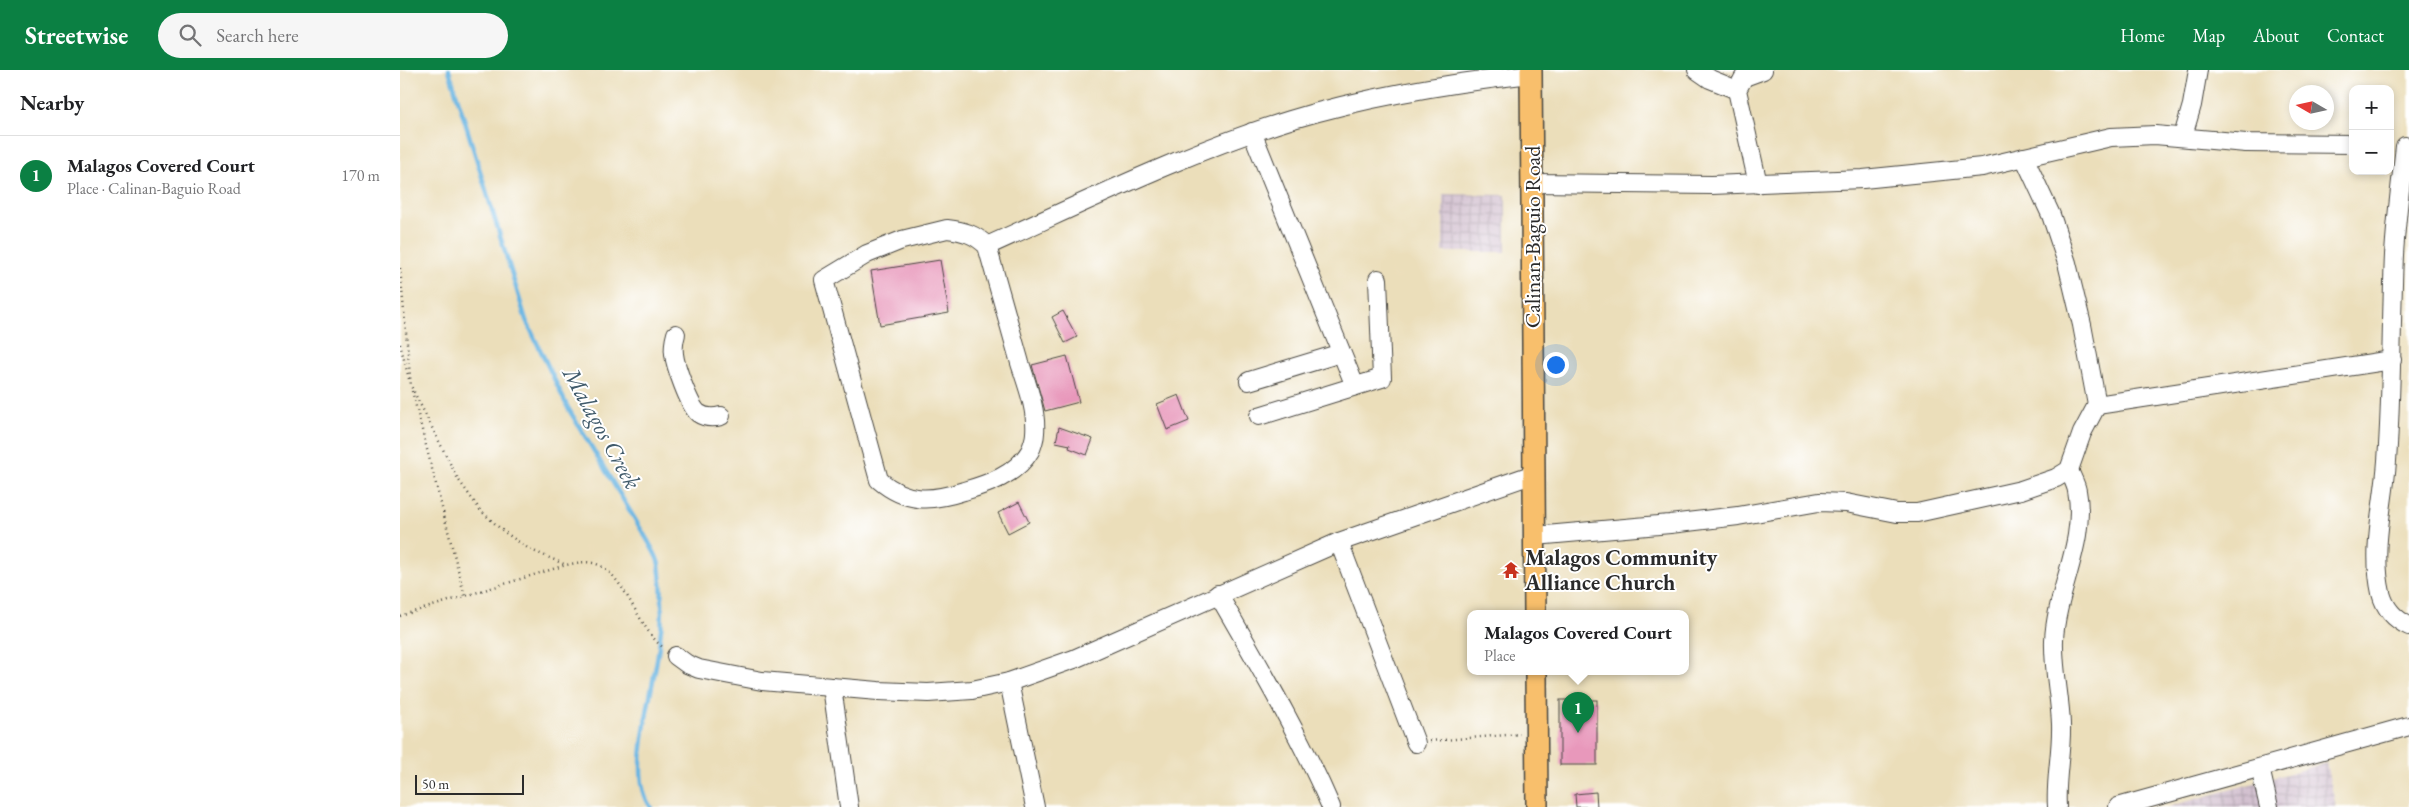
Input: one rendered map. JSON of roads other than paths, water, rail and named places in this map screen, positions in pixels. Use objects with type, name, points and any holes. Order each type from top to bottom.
[{"type":"main road","name":"Calinan-Baguio Road","points":[[1531,72],[1535,610]]},
{"type":"main road","points":[[1536,675],[1537,807]]},
{"type":"street","points":[[1697,70],[1710,79],[1737,90]]},
{"type":"street","points":[[1758,184],[1737,90],[1744,77],[1763,70]]},
{"type":"street","points":[[2183,136],[2192,105],[2198,70]]},
{"type":"street","points":[[987,246],[1252,132],[1324,110],[1399,93],[1531,72]]},
{"type":"street","points":[[1252,132],[1355,386]]},
{"type":"street","points":[[1532,184],[1758,184],[1931,173],[1982,167],[2111,138],[2155,134],[2246,143],[2349,144]]},
{"type":"street","points":[[2401,146],[2394,253],[2392,360],[2387,463],[2378,527],[2378,561],[2381,593],[2388,611],[2398,621],[2409,626]]},
{"type":"street","points":[[1535,536],[1728,517],[1819,502],[1846,503],[1897,513],[1917,513],[2022,490],[2056,478],[2069,470],[2082,433],[2097,405],[2082,325],[2067,263],[2051,216],[2024,157]]},
{"type":"street","points":[[938,231],[961,231],[976,236],[987,246],[1029,392],[1034,416],[1035,434],[1030,452],[996,482],[927,499],[908,498],[891,490],[879,480],[824,280],[867,254],[902,240],[938,231]]},
{"type":"street","points":[[1259,416],[1382,378],[1378,278]]},
{"type":"street","points":[[676,334],[673,345],[674,355],[692,404],[697,412],[704,416],[721,416]]},
{"type":"street","points":[[1248,381],[1341,353]]},
{"type":"street","points":[[2097,405],[2392,360]]},
{"type":"street","points":[[2057,807],[2061,756],[2061,722],[2055,682],[2054,640],[2059,606],[2079,515],[2077,490],[2069,470]]},
{"type":"street","points":[[676,656],[687,664],[721,674],[832,687],[928,693],[972,690],[1009,682],[1074,659],[1339,542],[1534,474]]},
{"type":"street","points":[[1339,542],[1416,743]]},
{"type":"street","points":[[1218,594],[1288,716],[1312,763],[1331,807]]},
{"type":"street","points":[[1009,682],[1035,807]]},
{"type":"street","points":[[832,687],[849,807]]},
{"type":"street","points":[[2118,807],[2409,726]]},
{"type":"street","points":[[2260,768],[2270,807]]},
{"type":"waterway","name":"Malagos Creek","points":[[449,70],[526,320],[568,408],[648,541],[658,562],[662,595],[662,616],[641,752],[641,774],[644,793],[651,807]]},
{"type":"place","name":"Malagos Community Alliance Church","points":[[1511,570]]},
{"type":"place","name":"Malagos Covered Court","points":[[1578,733]]}]
